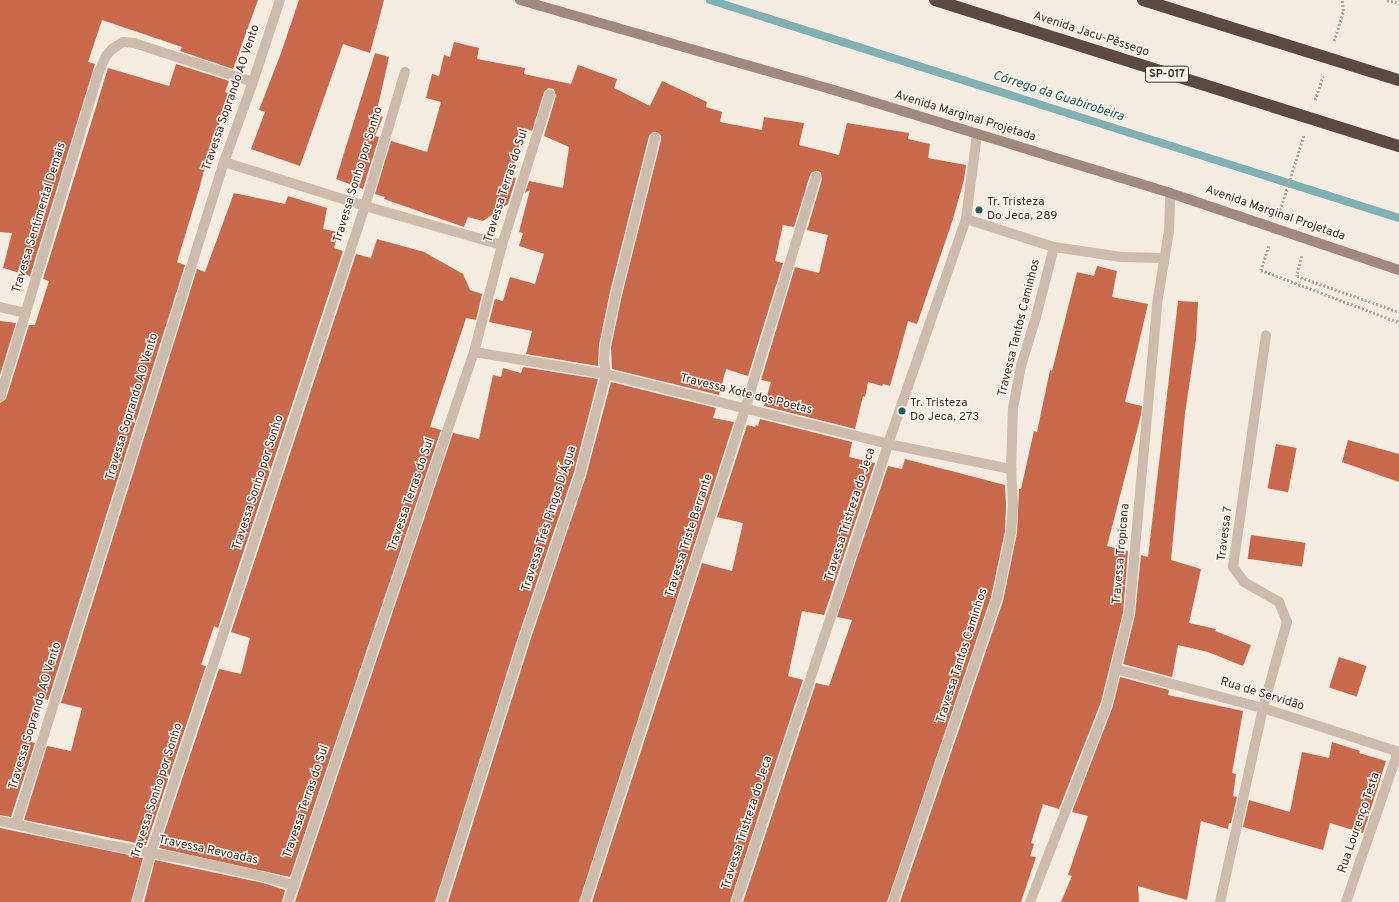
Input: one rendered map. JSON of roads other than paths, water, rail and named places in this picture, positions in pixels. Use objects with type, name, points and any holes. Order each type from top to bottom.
[{"type":"highway","name":"Avenida Jacu-Pêssego","points":[[935,0],[1399,146]]},
{"type":"highway","points":[[1143,0],[1399,80]]},
{"type":"main road","name":"Avenida Marginal Projetada","points":[[520,0],[837,91],[1170,193],[1399,270]]},
{"type":"street","name":"Travessa Soprando AO Vento","points":[[16,824],[224,162],[253,82],[280,0]]},
{"type":"street","name":"Travessa Sentimental Demais","points":[[0,397],[98,74],[106,56],[112,49],[123,42],[134,43],[253,82]]},
{"type":"street","name":"Travessa Sonho por Sonho","points":[[137,902],[151,852],[365,206],[405,72]]},
{"type":"street","name":"Travessa Terras do Sul","points":[[288,902],[474,352],[502,245],[550,94]]},
{"type":"street","name":"Travessa Tristreza do Jeca","points":[[736,902],[888,444],[966,220],[977,134]]},
{"type":"street","name":"Travessa Três Pingos D'Água","points":[[441,902],[525,636],[580,474],[606,374],[604,360],[605,346],[616,294],[655,138]]},
{"type":"street","points":[[224,162],[365,206],[502,245]]},
{"type":"street","name":"Travessa Triste Berrante","points":[[585,902],[745,409],[816,177]]},
{"type":"street","name":"Travessa Tropicana","points":[[1030,902],[1107,704],[1129,614],[1158,298],[1169,232],[1170,193]]},
{"type":"street","points":[[966,220],[1054,246],[1121,257],[1164,258]]},
{"type":"street","name":"Travessa Tantos Caminhos","points":[[893,902],[997,599],[1011,532],[1013,505],[1011,469],[1014,408],[1021,366],[1036,317],[1054,246]]},
{"type":"street","points":[[0,307],[25,313]]},
{"type":"street","name":"Travessa 7","points":[[1220,902],[1263,708],[1287,622],[1280,602],[1244,582],[1233,567],[1266,336]]},
{"type":"street","name":"Travessa Xote dos Poetas","points":[[474,352],[606,374],[888,444],[1011,469]]},
{"type":"street","name":"Rua de Servidão","points":[[1116,669],[1263,708],[1398,752]]},
{"type":"street","name":"Rua Lourenço Testa","points":[[1346,902],[1398,752]]},
{"type":"street","name":"Travessa Revoadas","points":[[0,821],[108,845],[151,852],[265,877],[293,885]]},
{"type":"waterway","name":"Córrego da Guabirobeira","points":[[710,0],[1399,218]]},
{"type":"place","name":"Tr. Tristeza Do Jeca, 289","points":[[979,210]]},
{"type":"place","name":"Tr. Tristeza Do Jeca, 273","points":[[902,411]]}]
